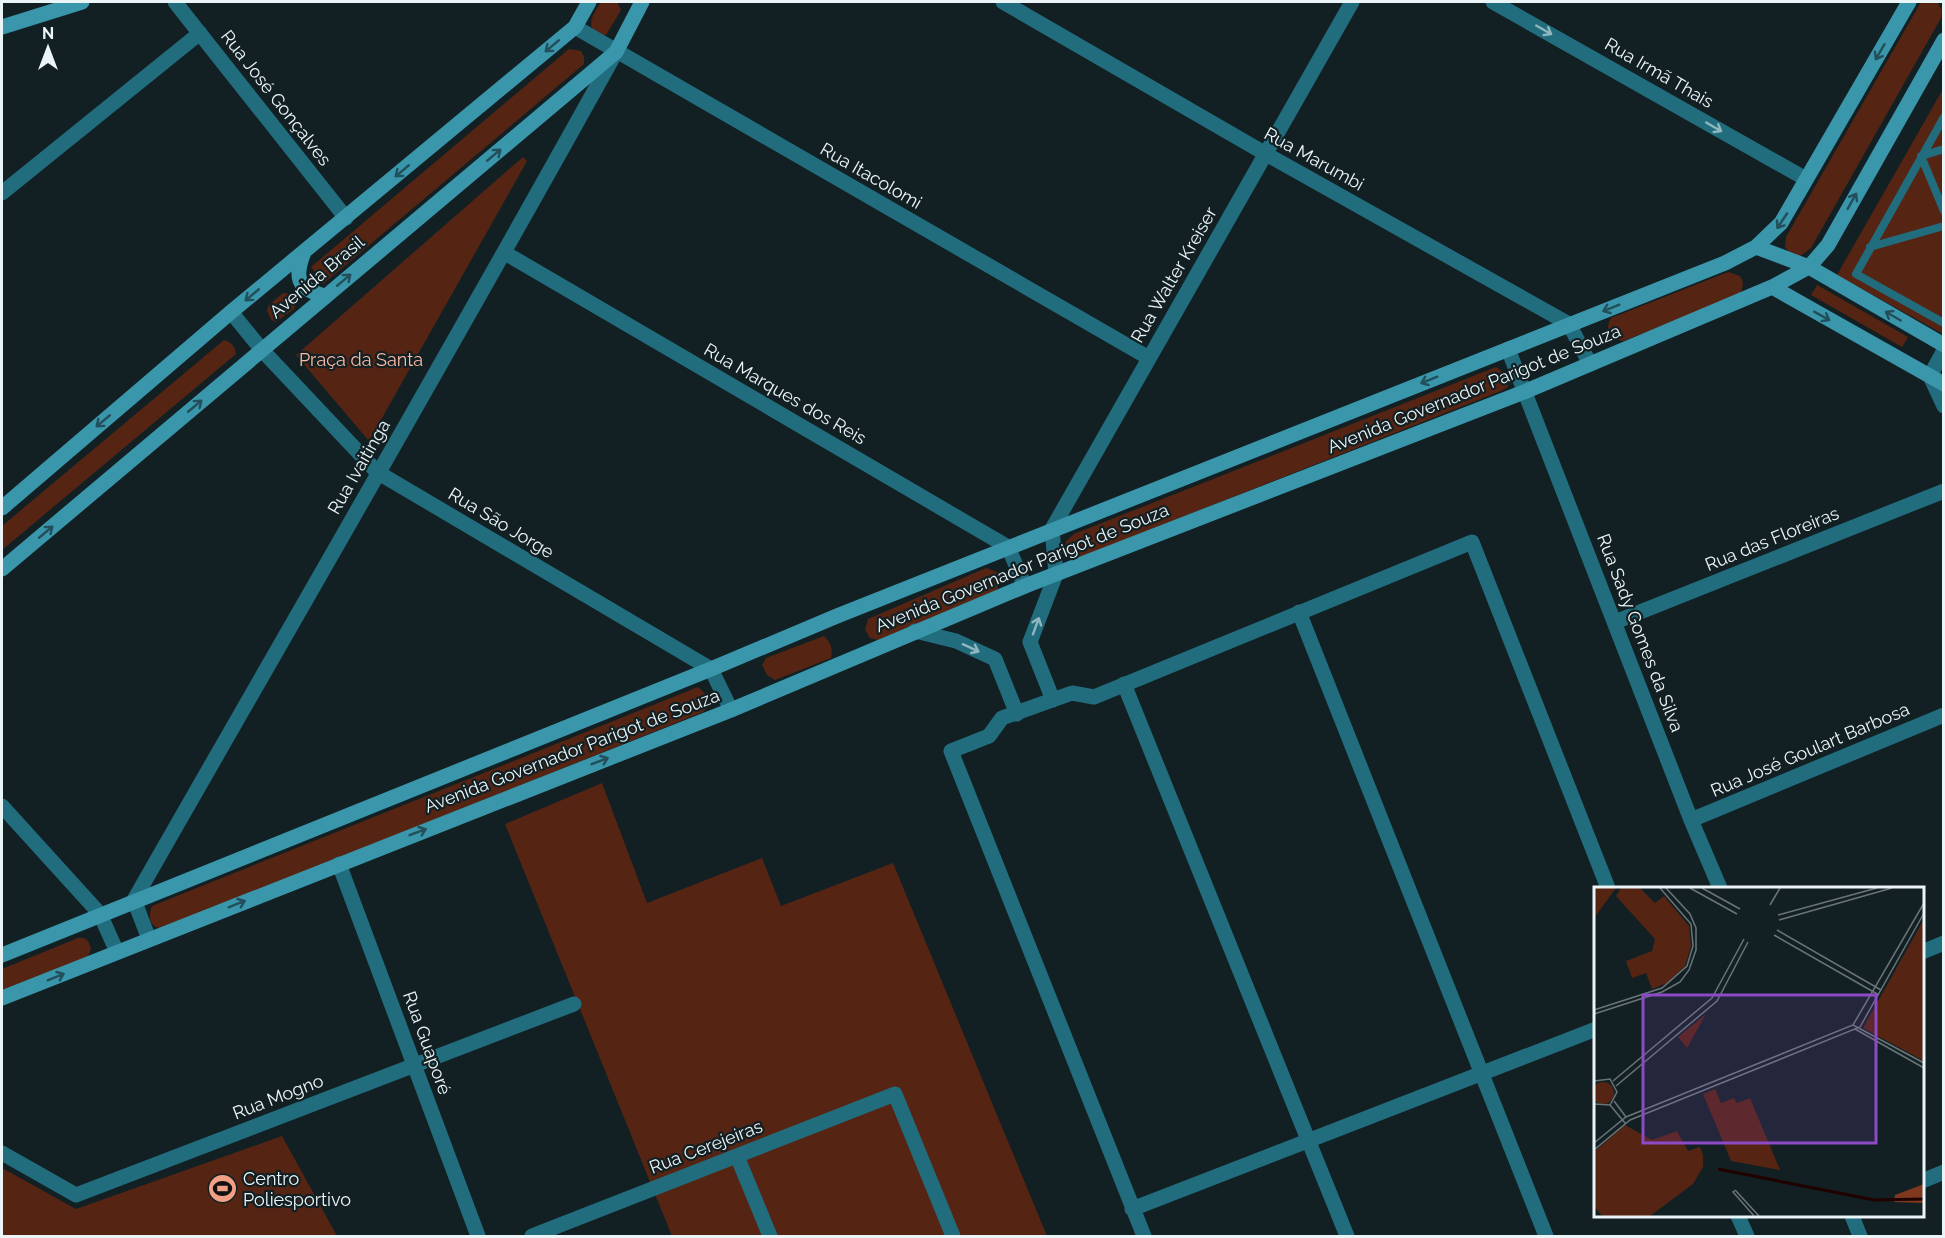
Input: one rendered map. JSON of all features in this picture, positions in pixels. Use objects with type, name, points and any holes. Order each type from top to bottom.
[{"type":"street","points":[[2,27],[82,2]]},
{"type":"street","name":"Rua José Gonçalves","points":[[176,2],[346,218]]},
{"type":"street","name":"Avenida Brasil","points":[[2,508],[231,312],[575,27],[589,2]]},
{"type":"street","name":"Avenida Brasil","points":[[2,569],[616,52],[642,2]]},
{"type":"street","name":"Rua Marumbi","points":[[1003,2],[1266,154],[1569,324]]},
{"type":"street","name":"Rua Walter Kreiser","points":[[1052,530],[1352,2]]},
{"type":"street","name":"Rua Irmã Thais","points":[[1493,2],[1806,179]]},
{"type":"street","name":"Avenida Governador Parigot de Souza","points":[[2,955],[1008,547],[1725,263],[1756,247],[1781,223],[1909,2]]},
{"type":"street","name":"Rua Itacolomi","points":[[575,27],[1149,358]]},
{"type":"street","points":[[2,193],[200,33]]},
{"type":"street","name":"Avenida Governador Parigot de Souza","points":[[2,998],[731,710],[1025,586],[1524,392],[1772,287],[1809,267],[1828,245],[1944,40]]},
{"type":"street","name":"Rua Ivaitinga","points":[[134,900],[377,472],[505,253],[616,52]]},
{"type":"street","points":[[1756,247],[1809,267],[1944,345]]},
{"type":"street","points":[[304,252],[298,269],[303,287],[324,296]]},
{"type":"street","name":"Rua Marques dos Reis","points":[[505,253],[1008,547]]},
{"type":"street","points":[[1772,287],[1937,380]]},
{"type":"street","name":"Rua São Jorge","points":[[231,312],[262,350],[377,472],[711,669]]},
{"type":"street","points":[[1569,324],[1590,364]]},
{"type":"street","name":"Rua Sady Gomes da Silva","points":[[1508,349],[1720,887]]},
{"type":"street","points":[[1944,350],[1937,380],[1944,406]]},
{"type":"street","name":"Rua das Floreiras","points":[[1615,622],[1944,491]]},
{"type":"street","points":[[1052,530],[1056,574],[1030,642],[1053,700]]},
{"type":"street","points":[[1144,1236],[951,751],[989,736],[1002,718],[1072,693],[1094,697],[1472,542],[1608,887]]},
{"type":"street","points":[[1008,547],[1025,586]]},
{"type":"street","points":[[1299,612],[1546,1236]]},
{"type":"street","points":[[915,631],[956,641],[995,659],[1017,714]]},
{"type":"street","points":[[711,669],[731,710]]},
{"type":"street","points":[[1124,684],[1347,1236]]},
{"type":"street","name":"Rua José Goulart Barbosa","points":[[1692,820],[1944,715]]},
{"type":"street","points":[[2,806],[99,914],[117,952]]},
{"type":"street","name":"Rua Guaporé","points":[[339,864],[478,1236]]},
{"type":"street","points":[[134,900],[149,939]]},
{"type":"street","points":[[1924,952],[1944,943]]},
{"type":"street","name":"Rua Mogno","points":[[2,1153],[76,1195],[574,1004]]},
{"type":"street","points":[[1132,1209],[1594,1030]]},
{"type":"street","name":"Rua Cerejeiras","points":[[532,1236],[895,1094],[953,1236]]},
{"type":"street","points":[[737,1156],[770,1236]]},
{"type":"street","points":[[1924,1181],[1944,1172]]},
{"type":"street","points":[[1739,1217],[1747,1236]]},
{"type":"street","points":[[1853,1217],[1860,1236]]},
{"type":"lane","points":[[1944,117],[1856,274],[1944,323]]},
{"type":"lane","points":[[1922,156],[1944,149]]},
{"type":"lane","points":[[1922,156],[1944,211]]},
{"type":"lane","points":[[1870,247],[1944,226]]},
{"type":"green space","points":[[601,2],[617,2],[621,10],[606,35],[595,34],[591,25],[592,17]]},
{"type":"green space","points":[[1921,2],[1937,2],[1942,10],[1941,18],[1811,248],[1800,256],[1789,252],[1785,247],[1786,237]]},
{"type":"green space","points":[[569,49],[581,51],[584,64],[323,284],[311,267]]},
{"type":"green space","points":[[1943,89],[1943,334],[1837,275]]},
{"type":"green space","name":"Praça da Santa","points":[[523,157],[527,161],[369,441],[296,355]]},
{"type":"green space","points":[[1728,272],[1740,276],[1743,282],[1741,295],[1623,341],[1612,336],[1608,330],[1611,318]]},
{"type":"green space","points":[[1817,285],[1908,337],[1902,347],[1811,295]]},
{"type":"green space","points":[[283,293],[292,294],[296,305],[276,322],[271,320],[267,310],[269,305]]},
{"type":"green space","points":[[224,340],[232,345],[236,354],[2,550],[2,526]]},
{"type":"green space","points":[[1496,367],[1508,375],[1508,387],[1501,391],[1076,559],[1068,556],[1065,550],[1066,541],[1074,534]]},
{"type":"green space","points":[[986,568],[997,572],[999,581],[997,590],[878,640],[870,638],[865,630],[868,619]]},
{"type":"green space","points":[[824,636],[831,646],[831,658],[775,680],[767,675],[762,665],[766,658]]},
{"type":"green space","points":[[698,687],[705,693],[708,700],[708,706],[703,712],[162,929],[154,926],[151,921],[152,906]]},
{"type":"green space","points":[[602,783],[647,903],[762,858],[781,906],[893,863],[1047,1236],[672,1236],[505,824]]},
{"type":"green space","points":[[78,938],[84,938],[88,942],[91,949],[88,957],[2,992],[2,969]]},
{"type":"green space","name":"Centro Poliesportivo","points":[[282,1136],[337,1236],[2,1236],[2,1168],[76,1209]]},
{"type":"place","name":"Centro Poliesportivo","points":[[222,1189]]}]
